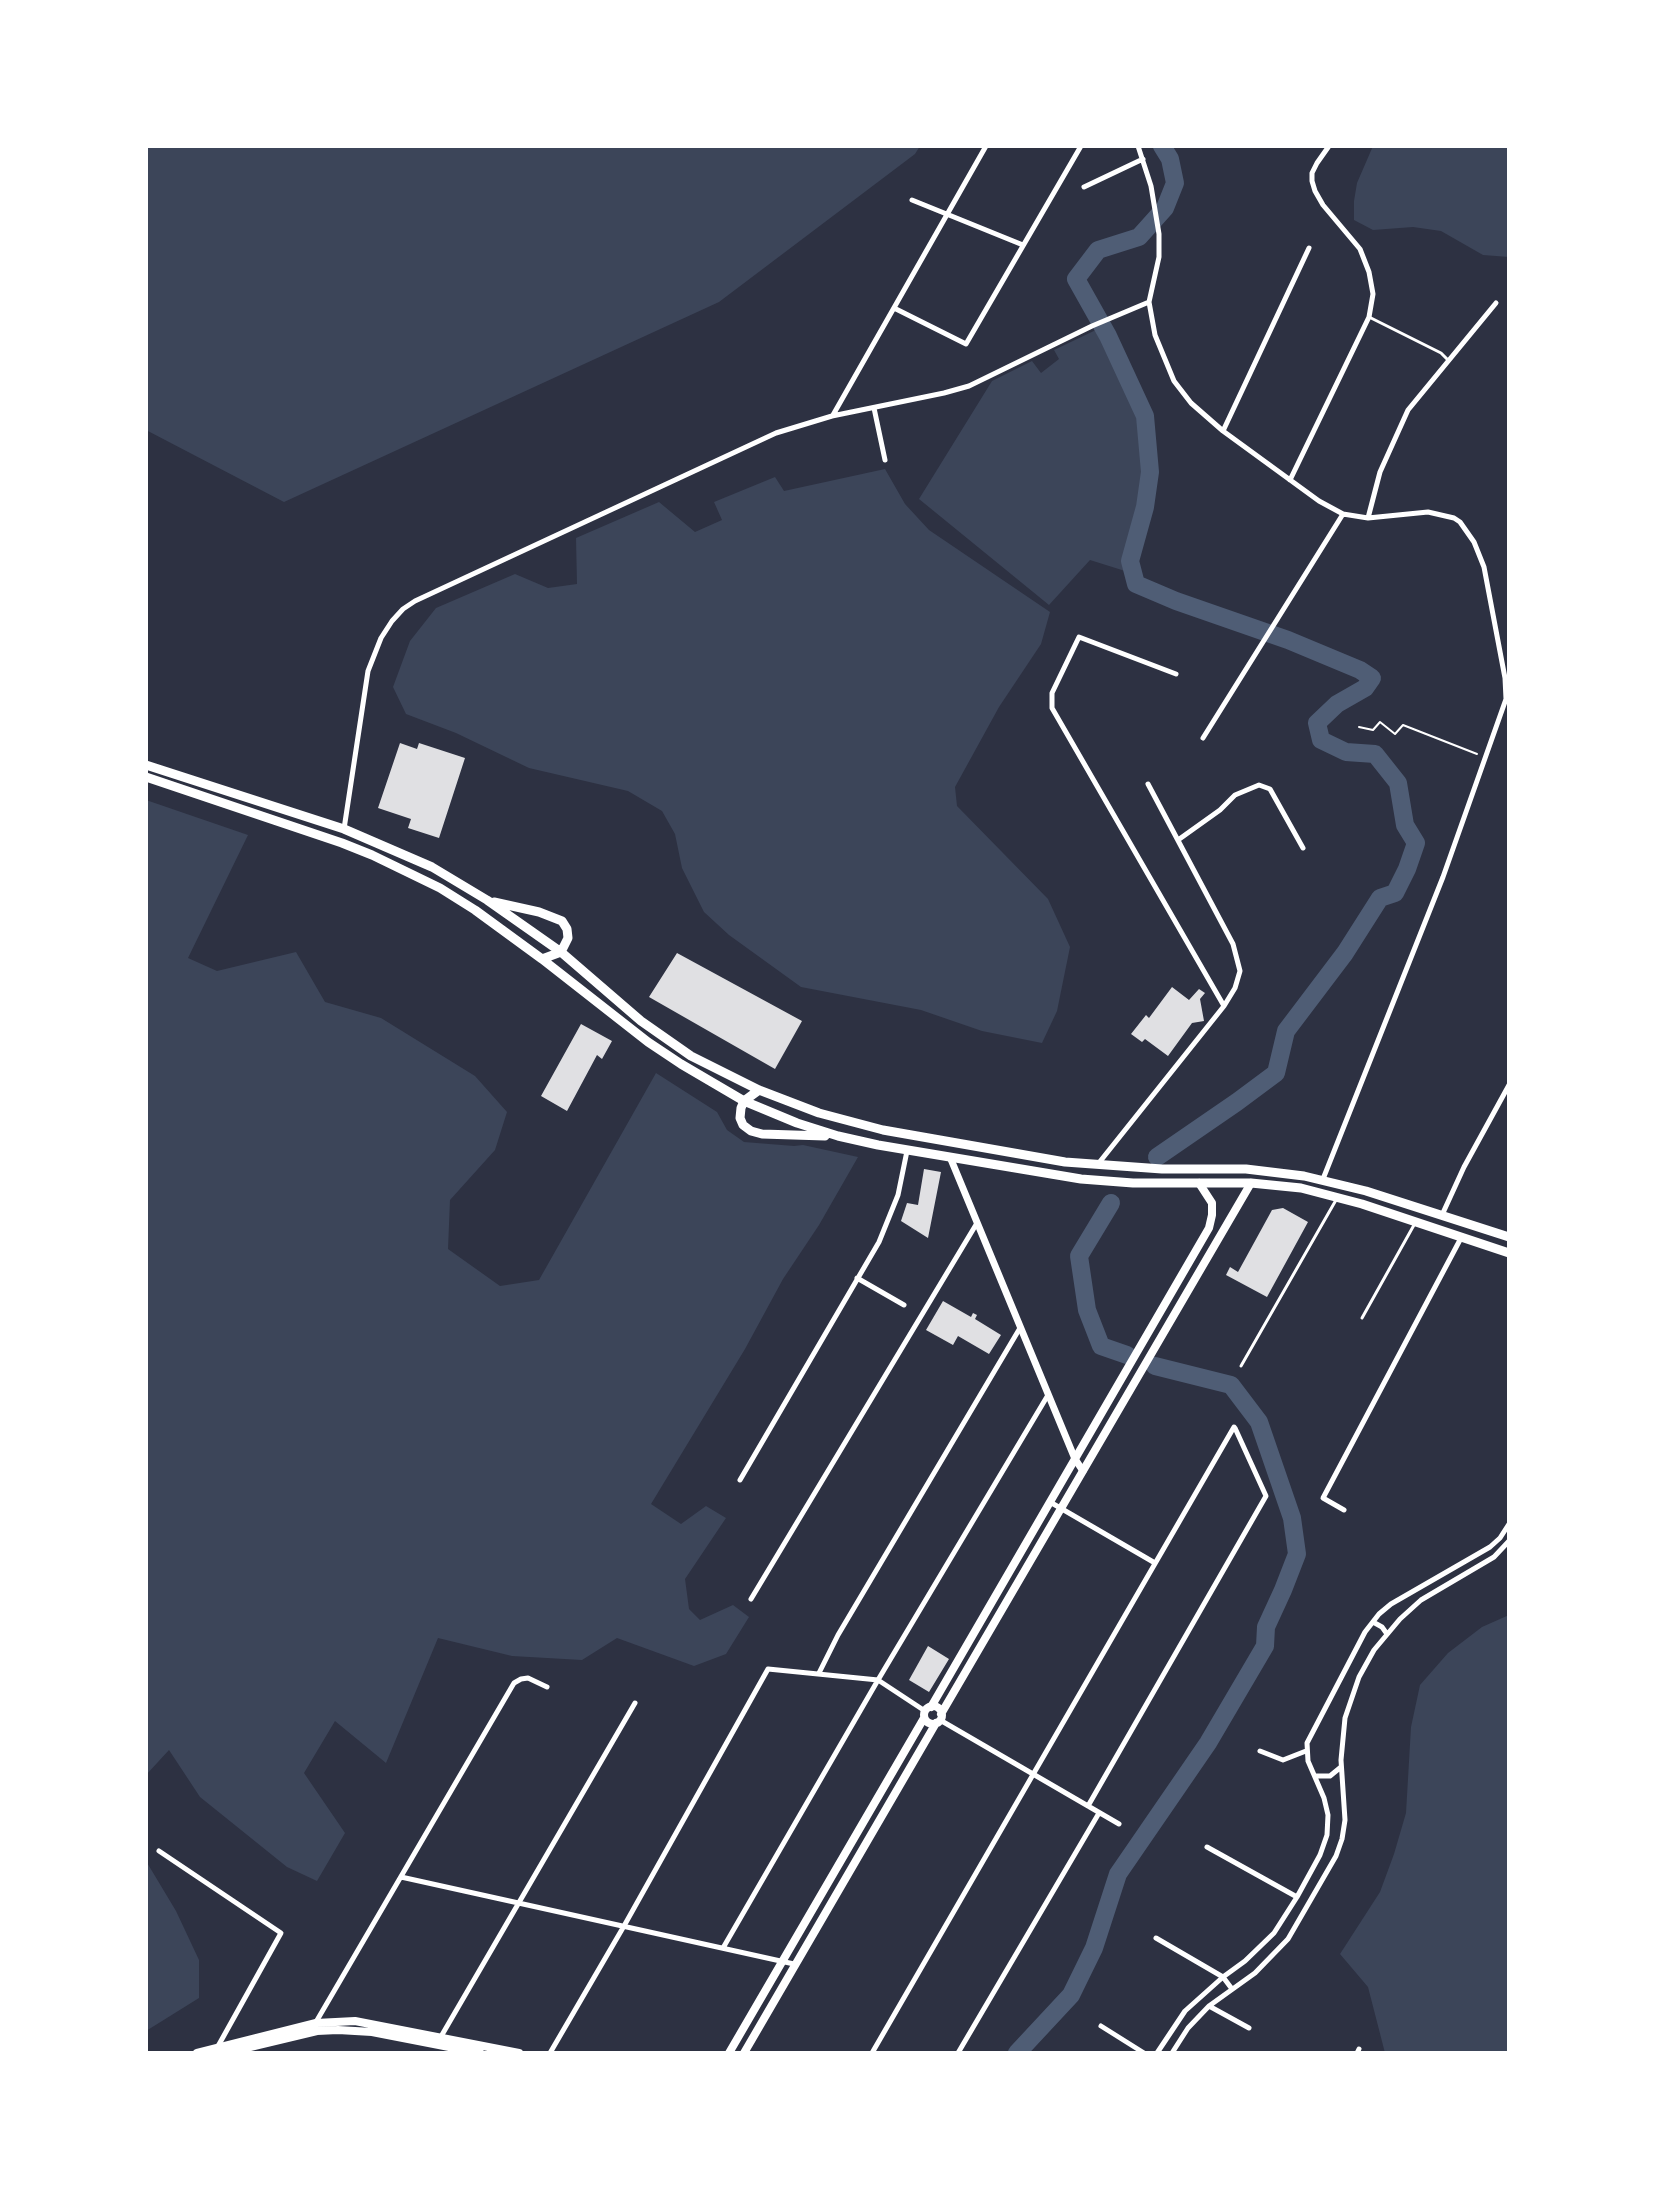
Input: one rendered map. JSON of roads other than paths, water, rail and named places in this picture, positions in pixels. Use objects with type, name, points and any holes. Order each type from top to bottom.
[{"type":"main road","points":[[146,765],[344,829],[432,867],[487,900],[561,952],[656,1033],[711,1067],[819,1113],[883,1130],[1039,1158],[1138,1168],[1246,1169],[1304,1176],[1366,1191],[1509,1237]]},
{"type":"main road","points":[[146,777],[372,855],[440,888],[542,959],[648,1042],[744,1101],[784,1118],[838,1136],[1081,1179],[1133,1183],[1251,1183],[1301,1188],[1338,1197],[1509,1253]]},
{"type":"main road","points":[[487,900],[539,912],[562,921],[568,938],[561,952],[542,959]]},
{"type":"main road","points":[[759,1090],[744,1101],[741,1108],[743,1125],[751,1131],[838,1136]]},
{"type":"main road","points":[[729,2053],[1209,1228],[1212,1203],[1199,1183]]},
{"type":"main road","points":[[744,2053],[1251,1183]]},
{"type":"main road","points":[[1209,1228],[1221,1235]]},
{"type":"main road","points":[[1162,1307],[1174,1315]]},
{"type":"main road","points":[[927,1712],[939,1709],[939,1719]]},
{"type":"main road","points":[[927,1712],[930,1724],[939,1719]]},
{"type":"main road","points":[[197,2053],[220,2051],[316,2027],[519,2053]]},
{"type":"main road","points":[[438,2041],[480,2053]]},
{"type":"street","points":[[832,416],[986,146]]},
{"type":"street","points":[[894,308],[966,344],[1081,146]]},
{"type":"street","points":[[1138,146],[1156,206],[1159,234],[1159,257],[1149,302],[1155,335],[1174,381],[1191,403],[1223,431],[1319,501],[1343,514],[1368,518],[1428,512],[1446,515],[1460,522],[1478,550],[1484,567],[1506,688],[1503,711],[1443,877],[1322,1180]]},
{"type":"street","points":[[1290,480],[1369,317],[1373,294],[1360,249],[1323,205],[1312,181],[1317,163],[1329,146]]},
{"type":"street","points":[[1084,187],[1143,159]]},
{"type":"street","points":[[912,200],[1023,245]]},
{"type":"street","points":[[1223,431],[1309,248]]},
{"type":"street","points":[[344,829],[368,671],[381,638],[392,621],[415,601],[763,438],[832,416],[969,386],[1149,302]]},
{"type":"street","points":[[1368,518],[1380,472],[1408,410],[1496,303]]},
{"type":"street","points":[[874,408],[885,460]]},
{"type":"street","points":[[1203,738],[1343,514]]},
{"type":"street","points":[[1176,674],[1079,637],[1052,693],[1052,708],[1224,1006]]},
{"type":"street","points":[[1097,1165],[1224,1006],[1235,988],[1240,971],[1233,944],[1148,784]]},
{"type":"street","points":[[1178,840],[1220,810],[1235,795],[1259,785],[1270,789],[1303,848]]},
{"type":"street","points":[[1442,1216],[1464,1167],[1509,1085]]},
{"type":"street","points":[[740,1480],[879,1242],[898,1195],[907,1150]]},
{"type":"street","points":[[950,1157],[1075,1459],[1083,1471]]},
{"type":"street","points":[[751,1599],[977,1222]]},
{"type":"street","points":[[1344,1510],[1323,1498],[1461,1238]]},
{"type":"street","points":[[857,1278],[904,1305]]},
{"type":"street","points":[[819,1673],[838,1635],[1021,1327]]},
{"type":"street","points":[[723,1948],[1048,1394]]},
{"type":"street","points":[[872,2053],[1234,1427],[1266,1496],[1088,1806]]},
{"type":"street","points":[[1050,1502],[1155,1563]]},
{"type":"street","points":[[1157,2053],[1185,2011],[1274,1933],[1320,1855],[1327,1835],[1326,1806],[1306,1751],[1312,1730],[1357,1644],[1372,1622],[1490,1547],[1509,1524]]},
{"type":"street","points":[[1172,2053],[1188,2028],[1209,2006],[1255,1973],[1288,1939],[1336,1856],[1345,1820],[1342,1732],[1353,1690],[1366,1663],[1400,1619],[1421,1600],[1494,1557],[1509,1541]]},
{"type":"street","points":[[1392,1610],[1400,1619]]},
{"type":"street","points":[[1372,1622],[1387,1634]]},
{"type":"street","points":[[550,2053],[768,1669],[878,1680],[927,1712]]},
{"type":"street","points":[[316,2027],[514,1683],[528,1678],[547,1687]]},
{"type":"street","points":[[438,2041],[635,1703]]},
{"type":"street","points":[[939,1719],[1119,1824]]},
{"type":"street","points":[[1260,1751],[1283,1760],[1306,1751]]},
{"type":"street","points":[[1314,1776],[1330,1776],[1341,1767]]},
{"type":"street","points":[[958,2053],[1099,1813]]},
{"type":"street","points":[[1207,1847],[1297,1897]]},
{"type":"street","points":[[159,1851],[281,1933],[220,2051]]},
{"type":"street","points":[[401,1877],[795,1965]]},
{"type":"street","points":[[1156,1938],[1223,1977],[1232,1989]]},
{"type":"street","points":[[1209,2006],[1249,2028]]},
{"type":"street","points":[[1101,2026],[1144,2053]]},
{"type":"lane","points":[[1369,317],[1441,353],[1448,360]]},
{"type":"lane","points":[[1241,1366],[1338,1197]]},
{"type":"lane","points":[[1362,1318],[1416,1222]]},
{"type":"waterway","points":[[1157,1157],[1276,1073],[1286,1031],[1345,953],[1380,898],[1395,893],[1416,843],[1405,825],[1398,783],[1375,754],[1346,752],[1321,740],[1317,723],[1337,704],[1365,688],[1372,678],[1288,640],[1136,584],[1130,561],[1145,507],[1150,472],[1145,416],[1108,336],[1076,279],[1098,250],[1139,237],[1165,208],[1175,183],[1170,159],[1162,146]]},
{"type":"waterway","points":[[1111,1203],[1079,1256],[1087,1310],[1101,1346],[1127,1355]]},
{"type":"waterway","points":[[1017,2053],[1071,1995],[1094,1948],[1118,1874],[1208,1743],[1265,1646],[1266,1627],[1297,1554],[1292,1518],[1259,1422],[1231,1385],[1155,1366]]}]
